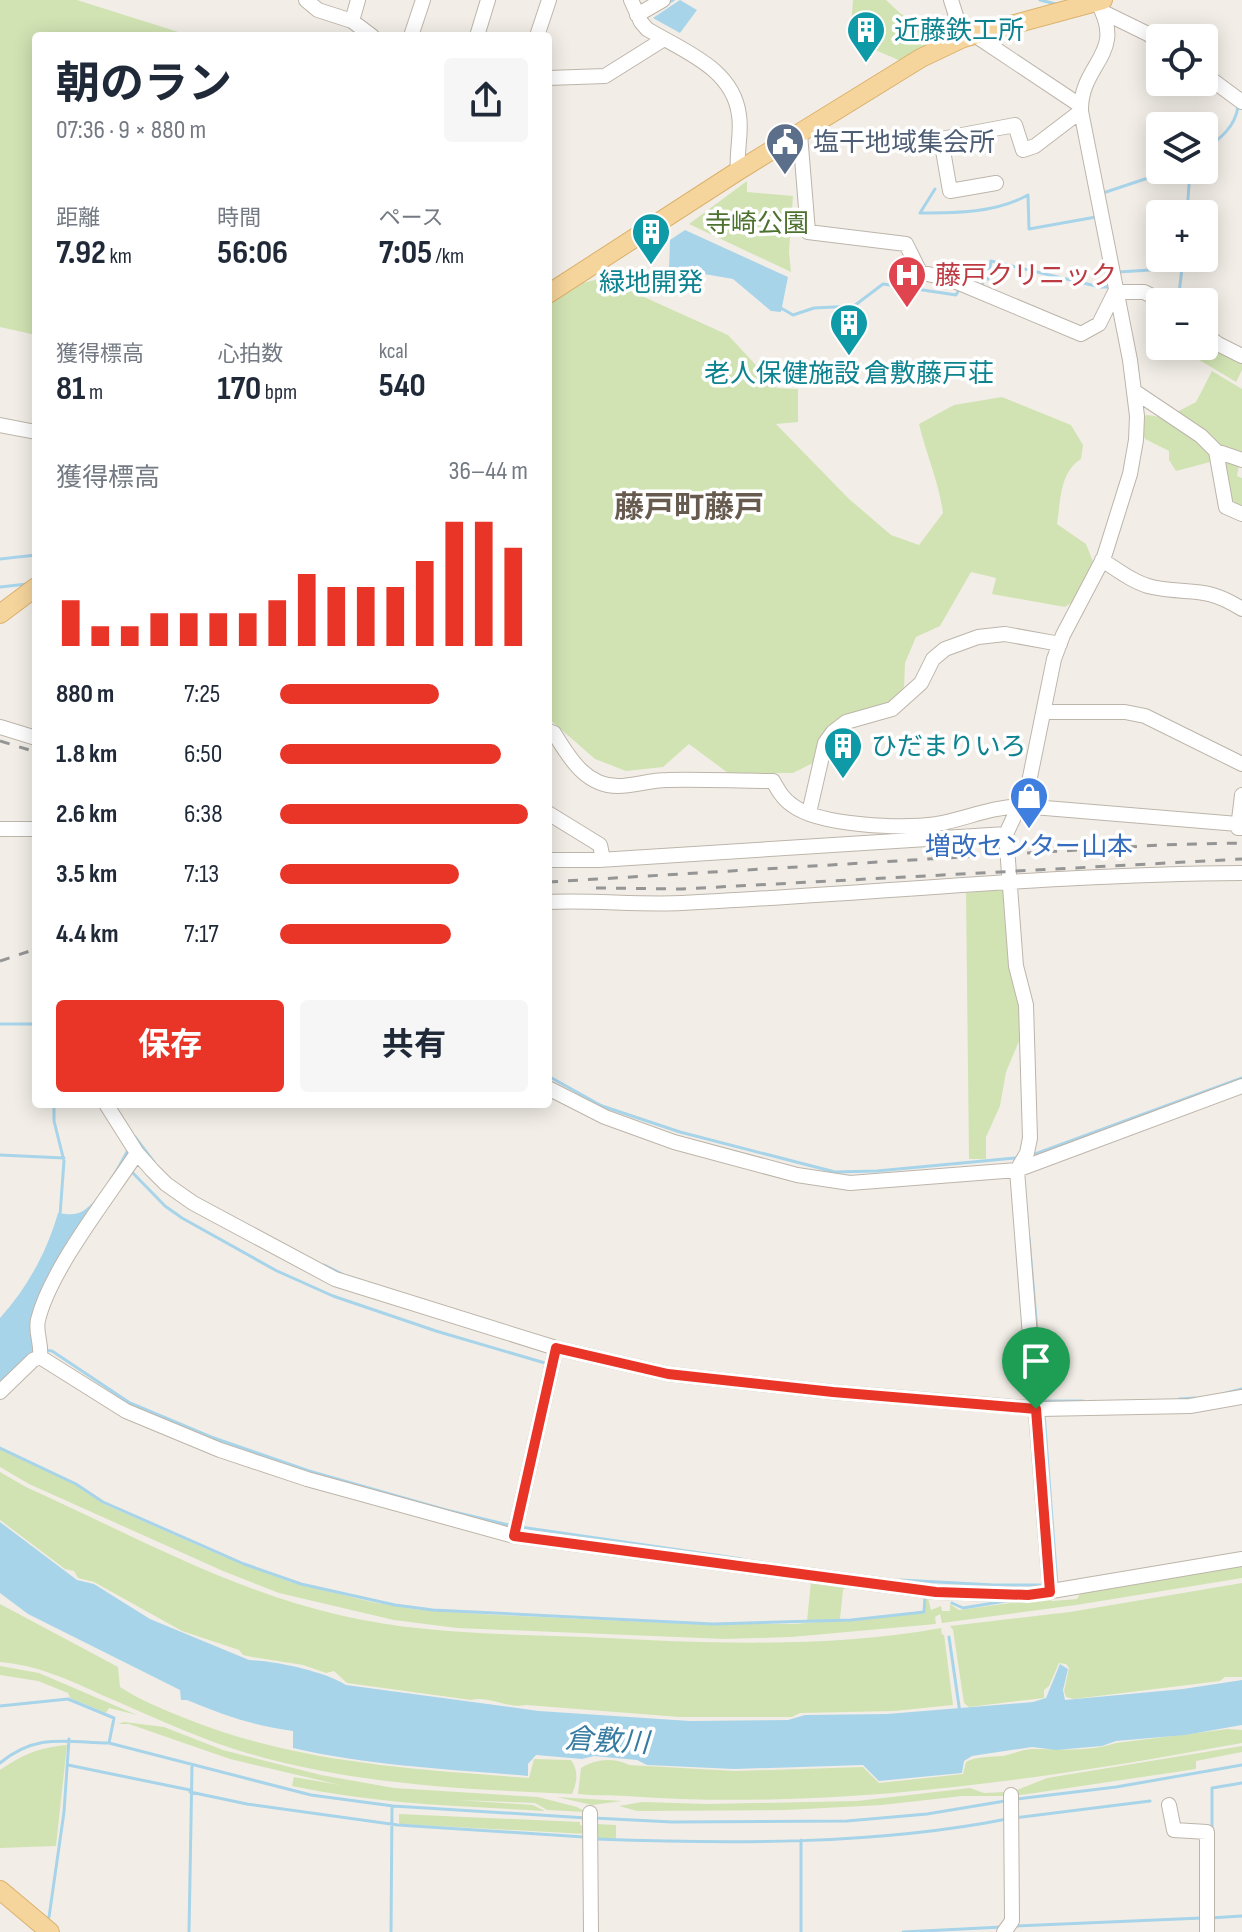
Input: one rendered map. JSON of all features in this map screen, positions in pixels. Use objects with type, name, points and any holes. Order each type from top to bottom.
[{"type":"main road","points":[[552,291],[921,58],[969,37],[1101,5]]},
{"type":"main road","points":[[0,614],[32,590]]},
{"type":"main road","points":[[0,1890],[50,1932]]},
{"type":"main road","points":[[0,1906],[30,1932]]},
{"type":"street","points":[[306,0],[318,10],[352,21],[367,32]]},
{"type":"street","points":[[352,21],[358,0]]},
{"type":"street","points":[[412,32],[423,0]]},
{"type":"street","points":[[478,32],[488,0]]},
{"type":"street","points":[[538,32],[549,0]]},
{"type":"street","points":[[631,0],[647,29],[702,60],[723,79],[737,103],[740,119],[736,157],[738,171]]},
{"type":"street","points":[[637,15],[663,0]]},
{"type":"street","points":[[951,0],[969,37],[1081,109]]},
{"type":"street","points":[[1101,5],[1146,33]]},
{"type":"street","points":[[1050,1587],[1039,1406],[1017,1170],[1027,1153],[1030,1138],[1026,1005],[1016,966],[1006,834],[1028,787],[1054,659],[1102,560],[1130,474],[1136,440],[1134,391],[1081,109],[1086,83],[1107,44],[1109,34],[1101,5]]},
{"type":"street","points":[[552,78],[605,76],[664,39]]},
{"type":"street","points":[[1218,84],[1240,101]]},
{"type":"street","points":[[996,183],[950,191],[941,139],[1015,125],[1023,150],[1035,146],[1081,109]]},
{"type":"street","points":[[800,134],[808,232],[906,244],[920,272],[952,280],[1081,334],[1099,324],[1115,292]]},
{"type":"street","points":[[1115,292],[1146,293]]},
{"type":"street","points":[[1218,344],[1242,356]]},
{"type":"street","points":[[1134,391],[1201,436],[1216,451],[1242,460]]},
{"type":"street","points":[[0,425],[32,431]]},
{"type":"street","points":[[1216,451],[1226,507],[1242,514]]},
{"type":"street","points":[[1102,560],[1136,582],[1151,587],[1204,591],[1242,609]]},
{"type":"street","points":[[809,813],[825,743],[833,732],[846,722],[892,709],[921,683],[933,659],[945,649],[978,637],[1005,634],[1060,644]]},
{"type":"street","points":[[1045,712],[1125,712],[1145,716],[1242,764]]},
{"type":"street","points":[[0,727],[32,737]]},
{"type":"street","points":[[552,732],[575,766],[590,778],[605,784],[616,786],[663,779],[773,781],[792,806],[857,824],[893,827],[938,824],[1000,807],[1021,806],[1240,826],[1242,795]]},
{"type":"street","points":[[552,815],[600,845],[603,859]]},
{"type":"street","points":[[0,829],[32,829]]},
{"type":"street","points":[[552,860],[1006,834]]},
{"type":"street","points":[[552,902],[677,903],[1242,873]]},
{"type":"street","points":[[552,1090],[605,1117],[674,1142],[824,1181],[850,1183],[1017,1170],[1242,1086]]},
{"type":"street","points":[[109,1108],[133,1147],[166,1184],[193,1203],[335,1279],[556,1348],[668,1374],[848,1394],[1039,1406],[1190,1406],[1242,1397]]},
{"type":"street","points":[[133,1147],[127,1168],[58,1273],[37,1323],[41,1352],[126,1411],[220,1450],[307,1479],[516,1529],[936,1592],[1028,1595],[1050,1587],[1242,1559]]},
{"type":"street","points":[[516,1529],[556,1348]]},
{"type":"street","points":[[0,1392],[41,1352]]},
{"type":"street","points":[[1169,1805],[1174,1830],[1207,1832],[1206,1923]]},
{"type":"street","points":[[1007,1927],[1012,1809]]},
{"type":"street","points":[[590,1817],[591,1932]]},
{"type":"green space","points":[[0,0],[77,0],[178,32],[32,32],[32,334],[0,327]]},
{"type":"green space","points":[[853,0],[886,0],[901,14],[943,37],[903,62],[850,39]]},
{"type":"green space","name":"寺崎公園","points":[[747,181],[747,192],[793,196],[789,252],[791,272],[689,224]]},
{"type":"green space","points":[[602,278],[728,335],[777,388],[798,389],[798,422],[776,424],[848,498],[891,535],[919,545],[943,513],[919,424],[954,405],[1002,397],[1071,425],[1083,445],[1081,459],[1065,480],[1057,524],[1086,544],[1094,564],[1075,600],[1065,607],[992,594],[996,578],[971,572],[940,626],[916,637],[905,663],[904,690],[881,708],[840,720],[813,763],[793,773],[728,773],[689,744],[663,767],[626,771],[595,759],[552,721],[552,303],[583,283]]},
{"type":"green space","points":[[1218,347],[1242,362],[1236,382],[1199,360],[1218,360]]},
{"type":"green space","points":[[1212,371],[1242,389],[1242,456],[1218,447],[1175,413],[1196,402]]},
{"type":"green space","points":[[1146,415],[1167,420],[1186,430],[1214,461],[1176,471],[1169,460],[1169,451],[1145,439],[1140,427]]},
{"type":"green space","points":[[1225,459],[1239,465],[1237,476],[1242,478],[1242,512],[1231,508]]},
{"type":"green space","points":[[1003,889],[1007,892],[1022,1034],[1006,1072],[1000,1106],[986,1137],[986,1159],[969,1159],[966,893]]},
{"type":"green space","points":[[0,1449],[78,1486],[104,1504],[220,1555],[290,1582],[413,1609],[692,1624],[794,1624],[925,1613],[928,1598],[931,1610],[941,1606],[942,1611],[950,1611],[950,1604],[959,1610],[1047,1598],[1052,1601],[1077,1599],[1080,1594],[1242,1564],[1242,1578],[942,1623],[940,1614],[935,1617],[936,1624],[791,1637],[725,1639],[457,1628],[394,1620],[279,1593],[29,1484],[0,1467]]},
{"type":"green space","points":[[0,1472],[219,1576],[298,1604],[369,1621],[462,1632],[763,1643],[852,1639],[941,1628],[953,1705],[894,1711],[800,1713],[792,1717],[680,1717],[519,1706],[347,1683],[334,1671],[326,1673],[303,1665],[243,1655],[239,1650],[182,1631],[94,1582],[78,1578],[74,1571],[65,1569],[0,1520]]},
{"type":"green space","points":[[811,1582],[848,1586],[843,1590],[840,1619],[807,1621]]},
{"type":"green space","points":[[1242,1583],[1242,1677],[1074,1699],[1066,1697],[1064,1691],[1069,1668],[1059,1663],[1049,1686],[1044,1690],[1044,1698],[969,1707],[964,1703],[950,1626],[1070,1612]]},
{"type":"green space","points":[[0,1604],[118,1667],[120,1687],[128,1692],[228,1734],[270,1746],[355,1762],[485,1775],[529,1778],[534,1759],[571,1760],[576,1773],[575,1786],[572,1794],[402,1783],[317,1770],[234,1749],[53,1674],[0,1662]]},
{"type":"green space","points":[[0,1666],[39,1673],[137,1715],[109,1708],[106,1713],[38,1681],[0,1675]]},
{"type":"green space","points":[[124,1722],[164,1727],[223,1750],[321,1775],[394,1788],[538,1797],[586,1812],[547,1810],[535,1803],[457,1800],[533,1805],[545,1811],[418,1803],[355,1797],[292,1786],[294,1777],[340,1785],[230,1759],[129,1724],[118,1724]]},
{"type":"green space","points":[[1228,1729],[1242,1730],[1242,1743],[1089,1769],[936,1789],[781,1799],[704,1800],[578,1794],[581,1768],[605,1760],[629,1765],[735,1771],[863,1767],[879,1783],[963,1774],[966,1762],[970,1760],[1026,1750],[1086,1749]]},
{"type":"green space","points":[[67,1745],[56,1846],[0,1848],[0,1770],[31,1753]]},
{"type":"green space","points":[[1242,1746],[1242,1752],[1196,1761],[1196,1769],[1014,1796],[1017,1790],[1047,1778]]},
{"type":"green space","points":[[970,1788],[984,1793],[1006,1792],[1006,1796],[962,1796],[882,1805],[786,1810],[637,1811],[619,1806],[642,1802],[857,1801]]},
{"type":"green space","points":[[557,1797],[622,1801],[592,1805]]},
{"type":"green space","points":[[399,1814],[580,1822],[580,1825],[586,1826],[586,1834],[399,1824]]},
{"type":"green space","points":[[596,1824],[616,1825],[616,1838],[596,1838]]},
{"type":"water","points":[[680,0],[697,10],[680,33],[653,18]]},
{"type":"water","points":[[685,230],[788,277],[781,312],[771,311],[733,279],[704,274],[690,277],[669,270],[670,240]]},
{"type":"water","points":[[128,1147],[127,1157],[30,1330],[34,1352],[0,1381],[0,1318],[35,1269],[58,1213],[77,1214],[89,1206],[108,1182]]},
{"type":"water","name":"倉敷川","points":[[0,1522],[77,1580],[94,1584],[150,1619],[249,1660],[299,1668],[346,1685],[539,1711],[690,1721],[788,1720],[805,1715],[887,1714],[1033,1702],[1046,1698],[1060,1664],[1068,1669],[1063,1690],[1065,1700],[1242,1680],[1242,1725],[1185,1735],[1116,1741],[1102,1746],[1056,1750],[1032,1747],[972,1756],[964,1761],[962,1773],[879,1781],[863,1765],[734,1769],[647,1765],[637,1760],[594,1756],[582,1759],[536,1755],[528,1764],[528,1776],[351,1759],[293,1748],[293,1731],[252,1723],[181,1700],[180,1690],[28,1614],[0,1593]]},
{"type":"waterway","points":[[666,4],[673,0]]},
{"type":"waterway","points":[[1040,0],[1056,4]]},
{"type":"waterway","points":[[1218,139],[1230,126],[1238,107]]},
{"type":"waterway","points":[[1103,193],[1146,179]]},
{"type":"waterway","points":[[1188,200],[1189,184]]},
{"type":"waterway","points":[[920,213],[935,189]]},
{"type":"waterway","points":[[920,213],[989,209],[1028,195],[1029,229],[1096,217]]},
{"type":"waterway","points":[[982,288],[983,280],[988,279],[991,261],[1110,287]]},
{"type":"waterway","points":[[1118,272],[1146,270]]},
{"type":"waterway","points":[[1180,288],[1182,272]]},
{"type":"waterway","points":[[781,308],[793,315],[814,308],[854,306],[883,284],[956,295],[960,288]]},
{"type":"waterway","points":[[0,559],[32,555]]},
{"type":"waterway","points":[[0,587],[27,584]]},
{"type":"waterway","points":[[0,1024],[32,1024]]},
{"type":"waterway","points":[[552,1078],[602,1106],[680,1132],[835,1172],[1015,1158]]},
{"type":"waterway","points":[[1035,1154],[1242,1078]]},
{"type":"waterway","points":[[54,1108],[54,1121],[64,1161],[60,1215]]},
{"type":"waterway","points":[[135,1137],[154,1162]]},
{"type":"waterway","points":[[0,1155],[64,1158]]},
{"type":"waterway","points":[[130,1170],[165,1206],[182,1218],[277,1271],[333,1296],[545,1363]]},
{"type":"waterway","points":[[1029,1238],[1043,1401]]},
{"type":"waterway","points":[[324,1265],[342,1274]]},
{"type":"waterway","points":[[44,1350],[52,1351],[130,1403],[211,1437],[309,1471],[513,1526]]},
{"type":"waterway","points":[[1226,1393],[1242,1389]]},
{"type":"waterway","points":[[1179,1399],[1195,1398]]},
{"type":"waterway","points":[[1039,1401],[1083,1401]]},
{"type":"waterway","points":[[1044,1413],[1057,1585]]},
{"type":"waterway","points":[[0,1448],[76,1484],[103,1502],[244,1564],[301,1584],[395,1605],[433,1610],[713,1624],[851,1620],[924,1612],[925,1596]]},
{"type":"waterway","points":[[520,1527],[742,1559]]},
{"type":"waterway","points":[[900,1580],[1045,1585]]},
{"type":"waterway","points":[[952,1603],[963,1608],[1006,1601]]},
{"type":"waterway","points":[[949,1637],[960,1713]]},
{"type":"waterway","points":[[0,1706],[68,1699],[114,1718],[109,1743]]},
{"type":"waterway","points":[[49,1917],[64,1812],[69,1739]]},
{"type":"waterway","points":[[0,1763],[14,1753],[39,1743],[109,1743],[311,1795],[393,1806],[587,1818]]},
{"type":"waterway","points":[[68,1765],[190,1790]]},
{"type":"waterway","points":[[1017,1799],[1116,1787],[1242,1765]]},
{"type":"waterway","points":[[189,1932],[192,1766]]},
{"type":"waterway","points":[[1212,1828],[1212,1788],[1242,1783]]},
{"type":"waterway","points":[[190,1792],[247,1804],[398,1825],[584,1837]]},
{"type":"waterway","points":[[594,1818],[672,1822],[847,1821],[927,1814],[1005,1801]]},
{"type":"waterway","points":[[1014,1818],[1150,1801]]},
{"type":"waterway","points":[[391,1932],[392,1806]]},
{"type":"waterway","points":[[596,1839],[802,1841],[906,1834],[1007,1819]]},
{"type":"waterway","points":[[801,1840],[801,1932]]},
{"type":"waterway","points":[[1210,1918],[1242,1916]]},
{"type":"waterway","points":[[1014,1926],[1202,1918]]},
{"type":"waterway","points":[[903,1932],[1002,1927]]},
{"type":"railway","points":[[0,741],[32,751]]},
{"type":"railway","points":[[552,882],[1161,845],[1242,843]]},
{"type":"railway","points":[[596,888],[681,889],[1242,859]]},
{"type":"railway","points":[[0,961],[32,950]]},
{"type":"place","name":"近藤鉄工所","points":[[866,64]]},
{"type":"place","name":"塩干地域集会所","points":[[785,176]]},
{"type":"place","name":"緑地開発","points":[[651,266]]},
{"type":"place","name":"藤戸クリニック","points":[[907,309]]},
{"type":"place","name":"老人保健施設 倉敷藤戸荘","points":[[849,357]]},
{"type":"place","name":"ひだまりいろ","points":[[843,780]]},
{"type":"place","name":"増改センター山本","points":[[1029,830]]},
{"type":"district","name":"藤戸町藤戸","points":[[689,507]]},
{"type":"route","points":[[556,1348],[668,1374],[1036,1409],[1050,1592],[1028,1595],[936,1592],[514,1536],[556,1348]]}]
